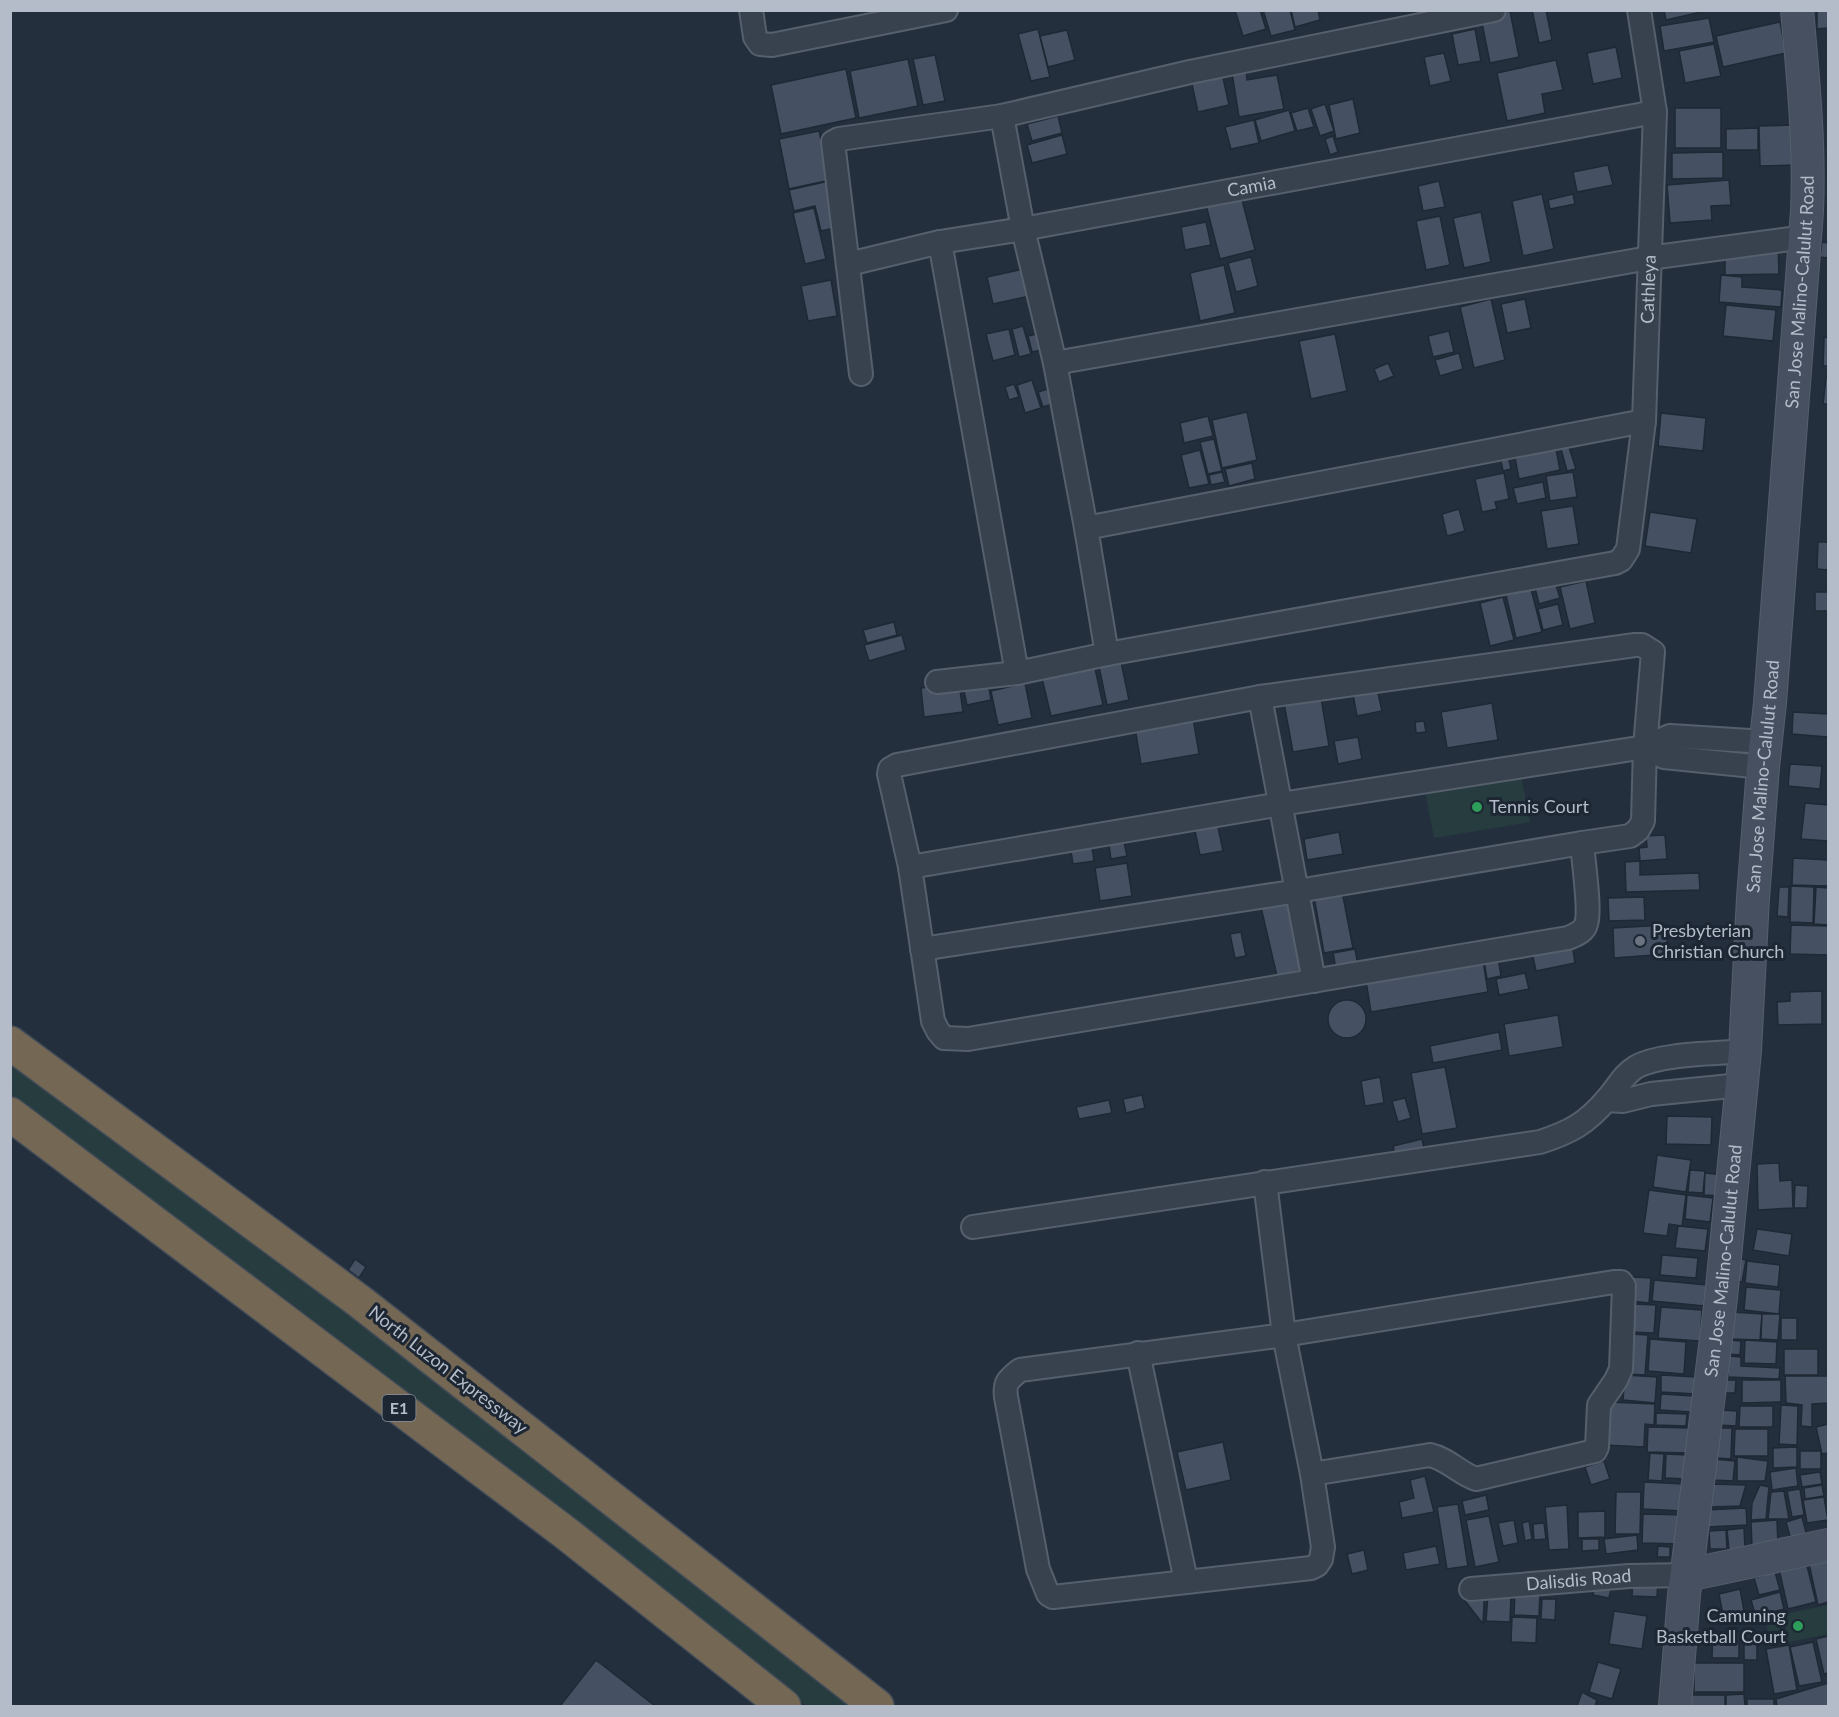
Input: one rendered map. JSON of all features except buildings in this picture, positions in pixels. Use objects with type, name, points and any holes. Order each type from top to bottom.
[{"type":"highway","name":"North Luzon Expressway","points":[[10,1043],[359,1301],[877,1707]]},
{"type":"highway","name":"E1","points":[[10,1114],[567,1534],[784,1707]]},
{"type":"main road","name":"San Jose Malino-Calulut Road","points":[[1675,1707],[1688,1575],[1721,1298],[1745,1051],[1764,755],[1771,691],[1805,237],[1808,182],[1797,10]]},
{"type":"main road","points":[[1688,1575],[1828,1545]]},
{"type":"street","points":[[751,10],[755,37],[760,44],[772,45],[946,10]]},
{"type":"street","points":[[861,374],[833,142],[839,139],[1002,116],[1190,72],[1494,10]]},
{"type":"street","name":"Cathleya","points":[[1107,654],[1615,563],[1621,560],[1628,549],[1644,421],[1654,112],[1639,10]]},
{"type":"street","name":"Camia","points":[[849,264],[940,242],[1023,229],[1654,112]]},
{"type":"street","points":[[937,682],[1017,673],[1107,654],[1086,528],[1054,363],[1023,229],[1002,116]]},
{"type":"street","points":[[1054,363],[1649,258],[1805,237]]},
{"type":"street","points":[[940,242],[1017,673]]},
{"type":"street","points":[[1086,528],[1644,421]]},
{"type":"street","points":[[922,949],[1298,891],[1582,843],[1630,836],[1638,830],[1643,821],[1645,747],[1653,652],[1642,645],[1260,697],[897,765],[890,769],[889,774],[910,867],[922,949],[933,1021],[944,1038],[952,1040],[1568,938],[1580,933],[1586,925],[1582,843]]},
{"type":"street","points":[[1260,697],[1314,981]]},
{"type":"street","points":[[910,867],[1281,804],[1645,747],[1670,736],[1708,737],[1764,755]]},
{"type":"street","points":[[1708,737],[1708,762]]},
{"type":"street","points":[[1645,747],[1664,757],[1708,762],[1764,755]]},
{"type":"street","points":[[973,1227],[1540,1142],[1578,1127],[1607,1100],[1625,1075],[1654,1059],[1745,1051]]},
{"type":"street","points":[[1688,1056],[1692,1090]]},
{"type":"street","points":[[1607,1100],[1623,1101],[1651,1094],[1741,1085]]},
{"type":"street","points":[[1265,1182],[1284,1335],[1323,1547],[1321,1559],[1311,1568],[1053,1597],[1044,1588],[1038,1569],[1005,1385],[1020,1370],[1284,1335],[1614,1282],[1621,1282],[1624,1286],[1621,1369],[1599,1405],[1595,1451],[1476,1479],[1463,1474],[1442,1458],[1430,1455],[1311,1474]]},
{"type":"street","points":[[1138,1353],[1186,1581]]},
{"type":"street","name":"Dalisdis Road","points":[[1471,1589],[1629,1576],[1688,1575]]},
{"type":"green space","name":"Tennis Court","points":[[1521,776],[1530,822],[1434,838],[1425,792]]},
{"type":"green space","points":[[10,1052],[866,1706],[807,1706],[346,1345],[11,1094]]},
{"type":"green space","name":"Camuning Basketball Court","points":[[1828,1605],[1828,1634],[1771,1646],[1765,1618]]},
{"type":"place","name":"Tennis Court","points":[[1477,807]]},
{"type":"place","name":"Presbyterian Christian Church","points":[[1640,941]]},
{"type":"place","name":"Camuning Basketball Court","points":[[1798,1626]]}]
